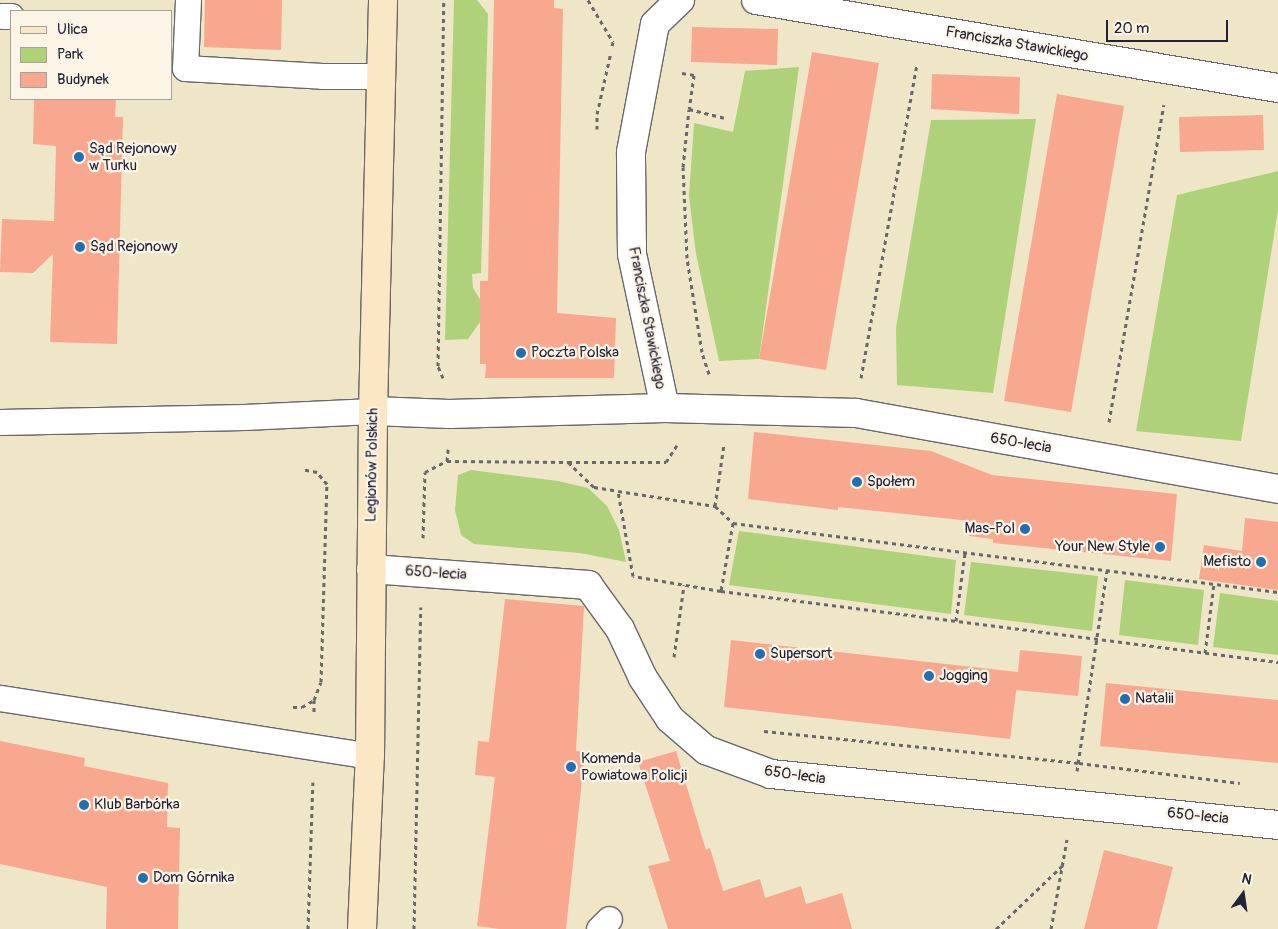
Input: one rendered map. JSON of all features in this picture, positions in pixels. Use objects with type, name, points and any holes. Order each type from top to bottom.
[{"type":"street","name":"Legionów Polskich","points":[[362,929],[370,756],[373,411],[383,0]]},
{"type":"street","name":"Franciszka Stawickiego","points":[[665,408],[632,254],[631,152],[655,24],[680,0]]},
{"type":"street","name":"Franciszka Stawickiego","points":[[756,0],[1278,88]]},
{"type":"street","name":"650-lecia","points":[[373,411],[448,414],[665,408],[856,413],[1278,489]]},
{"type":"street","name":"650-lecia","points":[[371,569],[588,585],[620,628],[643,678],[670,719],[706,750],[771,774],[1278,825]]},
{"type":"lane","points":[[182,12],[185,68],[322,76],[381,76]]},
{"type":"lane","points":[[0,422],[244,417],[373,411]]},
{"type":"lane","points":[[0,698],[370,756]]},
{"type":"path","points":[[444,0],[438,366],[447,390],[447,461]]},
{"type":"path","points":[[588,0],[613,42],[597,114],[596,134]]},
{"type":"path","points":[[861,379],[918,59]]},
{"type":"path","points":[[1109,423],[1165,102]]},
{"type":"path","points":[[710,379],[702,352],[687,258],[683,167],[689,109],[724,118]]},
{"type":"path","points":[[414,929],[426,472],[447,461],[666,462],[680,440]]},
{"type":"path","points":[[715,506],[724,442]]},
{"type":"path","points":[[568,462],[594,487],[715,506],[733,523],[1278,592]]},
{"type":"path","points":[[286,707],[302,707],[314,700],[321,682],[327,484],[317,472],[301,469]]},
{"type":"path","points":[[618,491],[633,576]]},
{"type":"path","points":[[721,591],[733,523]]},
{"type":"path","points":[[956,622],[965,552]]},
{"type":"path","points":[[1099,639],[1107,571]]},
{"type":"path","points":[[624,575],[721,591],[1278,662]]},
{"type":"path","points":[[1205,653],[1214,584]]},
{"type":"path","points":[[674,658],[684,585]]},
{"type":"path","points":[[758,731],[1079,763],[1250,784]]},
{"type":"path","points":[[308,929],[311,838]]},
{"type":"path","points":[[996,929],[1064,864]]},
{"type":"green space","points":[[454,0],[477,0],[488,14],[481,273],[472,274],[473,288],[481,301],[480,322],[468,339],[445,340]]},
{"type":"green space","points":[[799,67],[759,359],[719,361],[696,254],[689,196],[694,123],[733,132],[745,71]]},
{"type":"green space","points":[[1036,119],[993,393],[897,385],[896,328],[931,120]]},
{"type":"green space","points":[[1278,171],[1278,210],[1241,441],[1136,431],[1177,195]]},
{"type":"green space","points":[[471,470],[558,481],[588,488],[607,506],[619,530],[626,562],[580,553],[474,544],[461,535],[455,510],[458,475]]},
{"type":"green space","points":[[739,531],[956,560],[951,614],[729,585]]},
{"type":"green space","points":[[971,562],[1098,576],[1092,631],[964,615]]},
{"type":"green space","points":[[1125,580],[1204,590],[1198,645],[1119,635]]},
{"type":"green space","points":[[1220,593],[1278,601],[1278,655],[1213,647]]},
{"type":"building","points":[[205,0],[282,0],[281,50],[204,47]]},
{"type":"building","points":[[494,0],[554,0],[554,8],[563,9],[557,313],[616,318],[614,378],[485,378],[486,364],[480,364],[480,281],[488,281]]},
{"type":"building","points":[[692,27],[778,29],[777,65],[691,62]]},
{"type":"building","points":[[812,52],[879,63],[826,370],[759,359]]},
{"type":"building","points":[[932,74],[1020,77],[1019,114],[931,109]]},
{"type":"building","points":[[1057,94],[1124,106],[1071,412],[1004,401]]},
{"type":"building","name":"Sąd Rejonowy","points":[[34,100],[116,100],[115,117],[123,117],[117,344],[50,342],[53,254],[33,273],[0,272],[2,219],[54,221],[56,146],[33,144]]},
{"type":"building","points":[[1263,115],[1264,150],[1180,152],[1179,117]]},
{"type":"building","points":[[754,432],[931,451],[992,475],[1177,494],[1171,561],[993,543],[993,539],[969,536],[971,521],[838,507],[838,510],[748,499]]},
{"type":"building","points":[[1245,518],[1278,522],[1278,590],[1199,579],[1204,545],[1242,551]]},
{"type":"building","points":[[505,599],[584,606],[576,751],[585,752],[566,929],[499,929],[477,926],[495,777],[475,775],[478,741],[489,742]]},
{"type":"building","points":[[731,640],[1018,672],[1020,650],[1082,656],[1078,696],[1016,690],[1010,739],[724,707]]},
{"type":"building","points":[[1106,683],[1278,700],[1278,763],[1100,746]]},
{"type":"building","points":[[0,741],[85,758],[84,766],[168,783],[167,827],[180,828],[178,929],[106,929],[107,887],[0,864]]},
{"type":"building","points":[[676,751],[706,850],[710,848],[723,891],[760,879],[765,898],[801,886],[806,904],[842,893],[852,929],[668,929],[648,866],[670,861],[638,762]]},
{"type":"building","points":[[1104,850],[1173,867],[1157,929],[1084,929]]},
{"type":"place","name":"Sąd Rejonowy w Turku","points":[[79,157]]},
{"type":"place","name":"Sąd Rejonowy","points":[[80,247]]},
{"type":"place","name":"Poczta Polska","points":[[521,353]]},
{"type":"place","name":"Społem","points":[[857,482]]},
{"type":"place","name":"Mas-Pol","points":[[1025,529]]},
{"type":"place","name":"Your New Style","points":[[1160,547]]},
{"type":"place","name":"Mefisto","points":[[1261,562]]},
{"type":"place","name":"Supersort","points":[[760,654]]},
{"type":"place","name":"Jogging","points":[[929,676]]},
{"type":"place","name":"Natalii","points":[[1125,699]]},
{"type":"place","name":"Komenda Powiatowa Policji","points":[[571,767]]},
{"type":"place","name":"Klub Barbórka","points":[[84,805]]},
{"type":"place","name":"Dom Górnika","points":[[143,878]]}]
